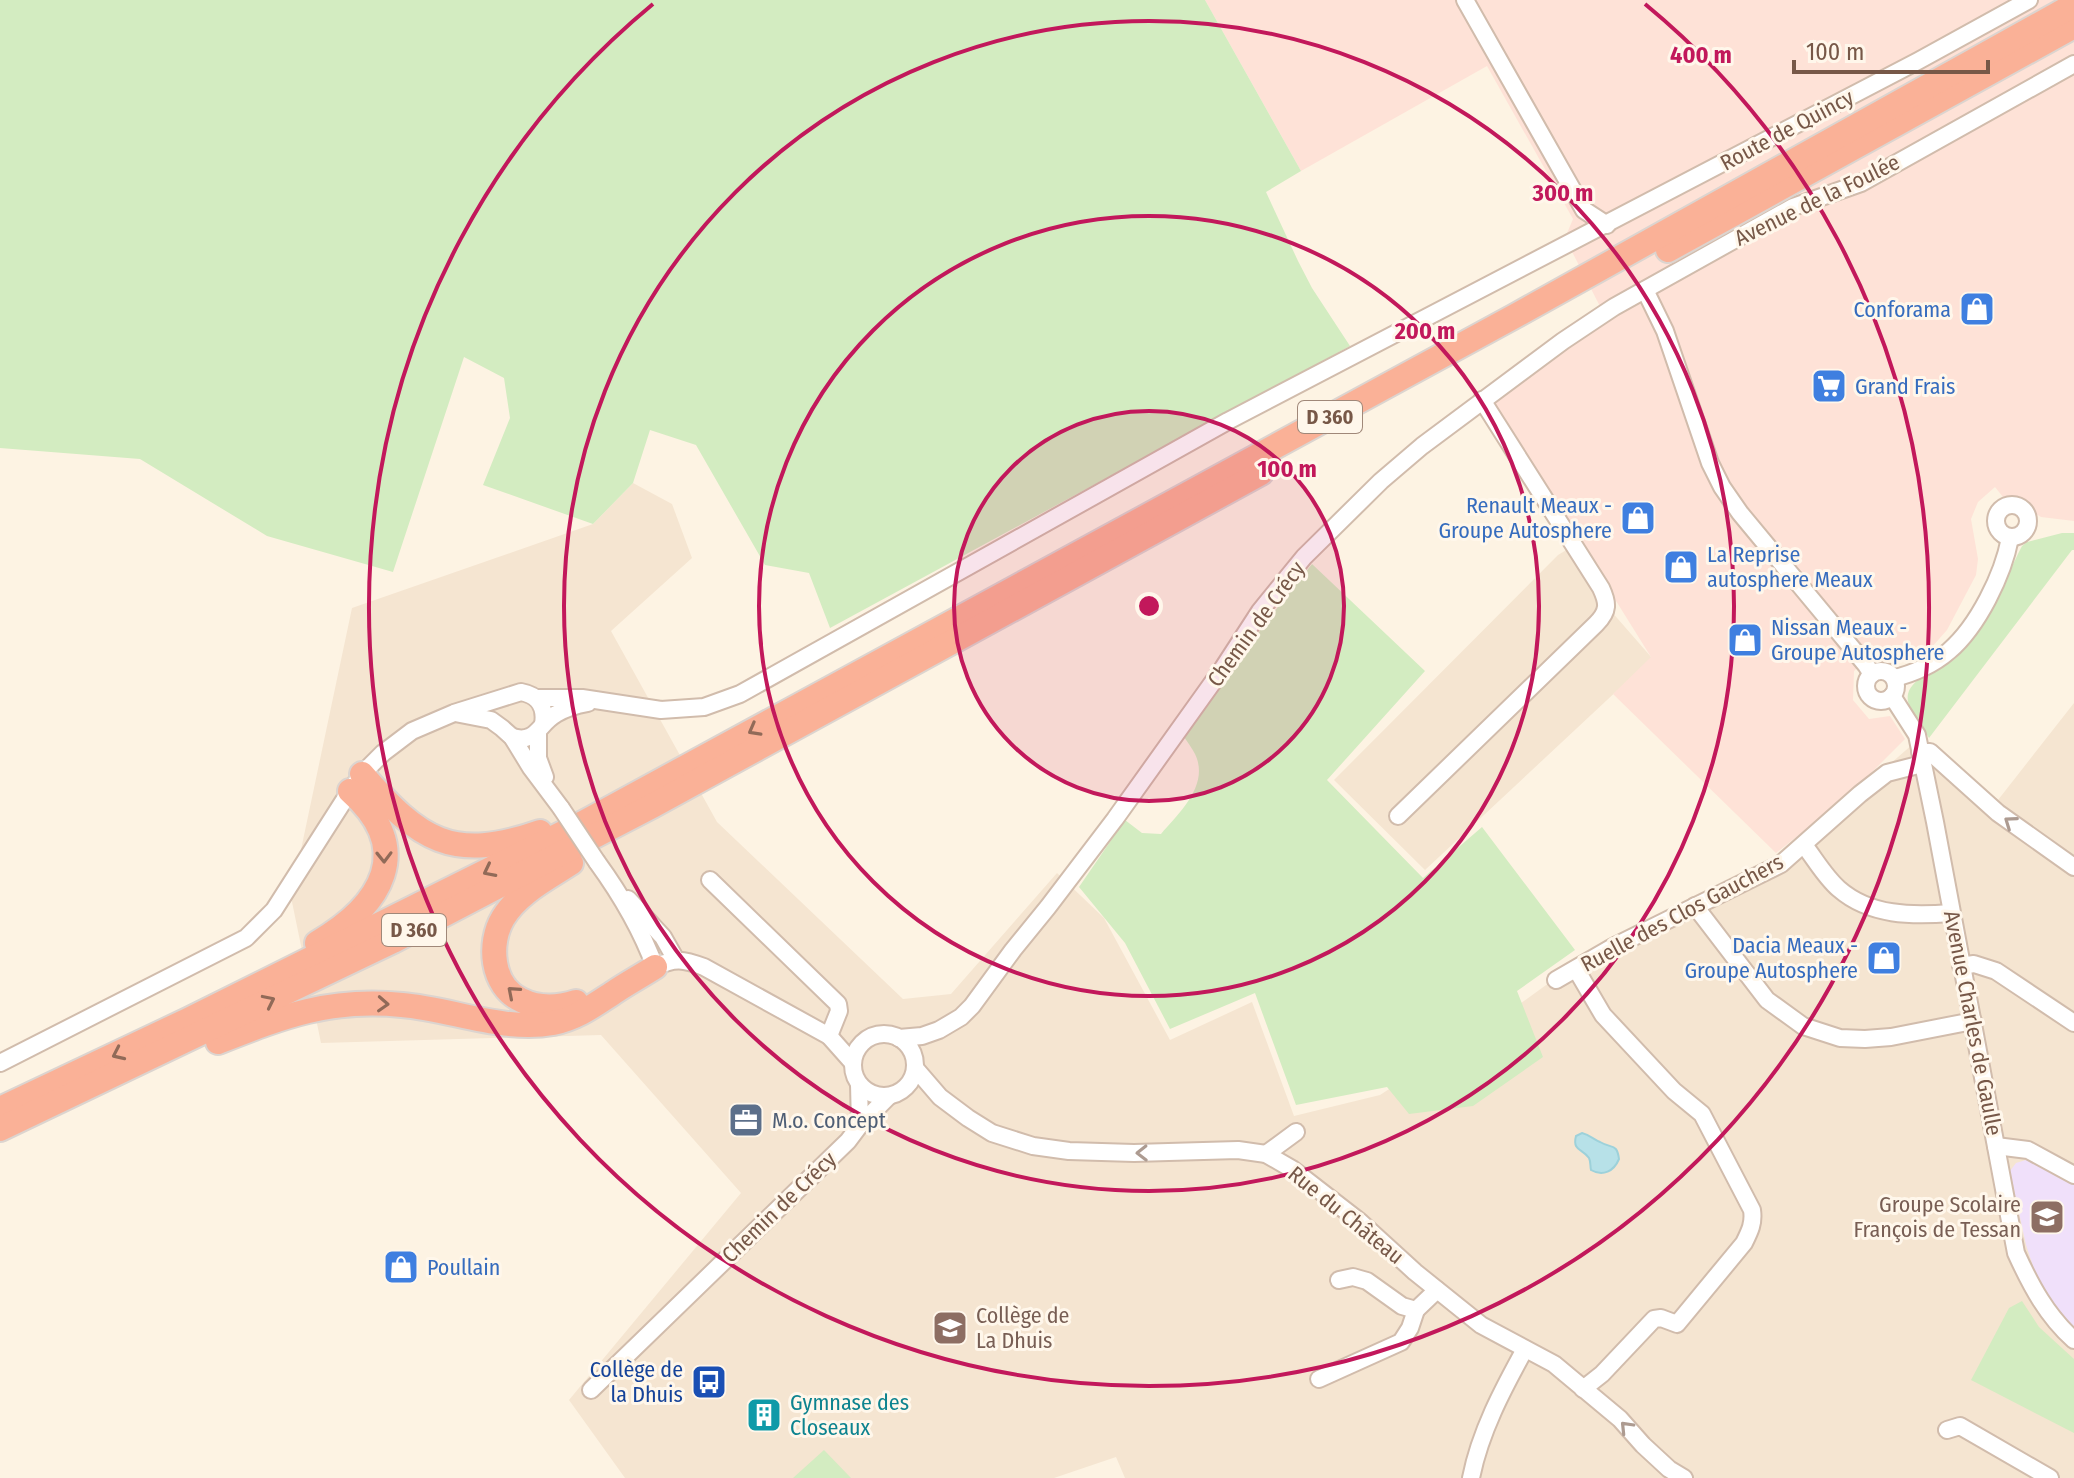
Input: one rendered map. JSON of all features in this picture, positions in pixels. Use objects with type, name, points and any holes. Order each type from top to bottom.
[{"type":"highway","name":"D 360","points":[[0,1109],[188,1020],[583,823],[1501,324],[2074,5]]},
{"type":"highway","name":"D 360","points":[[0,1129],[393,941],[652,806],[2074,26]]},
{"type":"highway","points":[[356,782],[421,832],[451,844],[479,846],[506,842],[545,830],[562,821],[583,823]]},
{"type":"highway","points":[[188,1020],[196,1005],[331,935],[371,898],[382,879],[387,859],[376,820],[356,782]]},
{"type":"highway","points":[[613,993],[560,1007],[538,1006],[518,999],[502,982],[494,961],[494,938],[504,916],[520,898],[579,857],[647,821],[652,806]]},
{"type":"highway","points":[[174,1048],[194,1051],[271,1021],[332,1004],[403,1005],[507,1023],[553,1023],[589,1010],[665,964]]},
{"type":"street","points":[[1465,0],[1584,210],[1607,225]]},
{"type":"street","name":"Route de Quincy","points":[[536,698],[582,698],[661,710],[704,707],[740,694],[1228,421],[1607,225],[2029,0]]},
{"type":"street","name":"Avenue de la Foulée","points":[[1645,290],[1793,207],[1861,183],[2074,64]]},
{"type":"street","points":[[1584,210],[1583,229],[1586,236]]},
{"type":"street","points":[[1645,290],[1665,331],[1703,442],[1722,487],[1872,674]]},
{"type":"street","name":"Chemin de Crécy","points":[[899,1038],[922,1036],[939,1030],[961,1017],[972,1006],[1115,819],[1260,611],[1304,557],[1422,446],[1563,341],[1645,290]]},
{"type":"street","points":[[1398,816],[1607,610],[1601,588],[1482,400]]},
{"type":"street","points":[[1894,678],[1925,667],[1948,653],[1964,636],[1986,601],[2003,564],[2010,538]]},
{"type":"street","points":[[1881,671],[1894,678],[1892,696],[1883,701],[1869,696],[1866,682],[1872,674],[1881,671]]},
{"type":"street","points":[[0,1063],[246,938],[274,910],[356,782],[383,753],[412,731],[454,713],[521,692],[528,694],[536,698],[544,710],[538,758],[549,790]]},
{"type":"street","name":"Avenue Charles de Gaulle","points":[[1892,696],[1917,735],[2016,1253],[2031,1288],[2058,1326],[2074,1340]]},
{"type":"street","points":[[506,698],[498,713],[507,732],[665,964],[686,960],[704,967],[829,1036],[845,1039],[883,1034],[899,1038],[910,1049],[915,1066],[912,1078],[900,1092],[889,1096],[872,1094],[859,1084]]},
{"type":"street","points":[[454,713],[491,720],[507,732],[527,738],[555,714],[570,707],[601,701]]},
{"type":"street","points":[[1921,758],[1930,752],[1998,813],[2074,867]]},
{"type":"street","name":"Ruelle des Clos Gauchers","points":[[1556,980],[1613,947],[1781,864],[1887,773],[1921,758]]},
{"type":"street","points":[[1804,845],[1838,888],[1861,904],[1897,914],[1951,913]]},
{"type":"street","points":[[710,880],[838,1004],[839,1011],[829,1036]]},
{"type":"street","points":[[1695,906],[1767,1000],[1803,1026],[1840,1038],[1865,1039],[1973,1021]]},
{"type":"street","points":[[1961,966],[1974,964],[1996,971],[2074,1023]]},
{"type":"street","points":[[1576,969],[1603,1015],[1674,1091],[1702,1114],[1752,1210],[1753,1219],[1752,1229],[1744,1243],[1677,1324],[1661,1318],[1654,1319],[1602,1374],[1583,1389]]},
{"type":"street","name":"Chemin de Crécy","points":[[915,1066],[939,1030]]},
{"type":"street","points":[[829,1036],[853,1063]]},
{"type":"street","points":[[860,1125],[859,1084],[853,1063],[857,1049],[867,1038]]},
{"type":"street","name":"Rue du Château","points":[[915,1066],[940,1097],[968,1118],[992,1133],[1033,1146],[1069,1151],[1238,1150],[1266,1154],[1292,1169],[1359,1221],[1481,1325],[1554,1364],[1620,1419],[1669,1469],[1684,1478]]},
{"type":"street","name":"Chemin de Crécy","points":[[591,1390],[848,1141],[889,1096]]},
{"type":"street","points":[[1266,1154],[1296,1132]]},
{"type":"street","points":[[1996,1146],[2028,1150],[2074,1175]]},
{"type":"street","points":[[1339,1280],[1353,1277],[1367,1281],[1402,1306],[1416,1310]]},
{"type":"street","points":[[1319,1379],[1401,1342],[1416,1310],[1437,1290]]},
{"type":"street","points":[[1471,1478],[1478,1448],[1508,1379],[1525,1349]]},
{"type":"street","points":[[1947,1430],[1960,1426],[2050,1478]]},
{"type":"shaded area","points":[[1205,0],[2074,0],[2074,521],[2041,517],[2024,501],[2003,497],[1995,487],[1978,502],[1971,519],[1978,559],[1976,575],[1947,630],[1931,648],[1909,658],[1881,653],[1878,649],[1854,671],[1853,700],[1869,719],[1890,716],[1905,739],[1849,795],[1776,853],[1613,694],[1651,657],[1492,402],[1607,320],[1565,238],[1573,219],[1487,66],[1301,171]]},
{"type":"shaded area","points":[[633,483],[672,504],[692,558],[611,631],[717,822],[903,999],[951,994],[1057,873],[1104,918],[1170,1040],[1252,1002],[1294,1116],[1380,1095],[1517,1006],[1589,954],[1777,862],[1913,744],[1968,797],[1980,785],[1998,800],[2074,703],[2074,1478],[1125,1478],[1116,1457],[1054,1478],[625,1478],[569,1400],[741,1193],[601,1035],[321,1043],[291,897],[352,608],[593,524]]},
{"type":"shaded area","points":[[1568,549],[1597,595],[1652,658],[1425,870],[1334,780],[1558,555]]},
{"type":"shaded area","name":"Groupe Scolaire François de Tessan","points":[[2029,1159],[2074,1184],[2074,1326],[2048,1296],[2036,1275],[2026,1245],[2010,1171],[2016,1163]]},
{"type":"green space","points":[[0,0],[1205,0],[1301,171],[1266,192],[1312,288],[1350,346],[830,628],[809,573],[765,565],[696,445],[650,430],[633,483],[593,524],[483,485],[510,418],[504,378],[464,357],[393,572],[267,536],[140,459],[0,448]]},
{"type":"green space","points":[[2062,533],[2074,533],[2074,550],[1929,738],[1909,706],[1911,687],[1922,677],[1956,658],[1967,646],[1994,605],[2022,546]]},
{"type":"green space","points":[[1312,564],[1425,671],[1327,780],[1423,878],[1482,827],[1575,950],[1517,991],[1543,1057],[1473,1106],[1409,1114],[1387,1087],[1296,1105],[1255,993],[1170,1029],[1125,943],[1079,887],[1125,820],[1142,833],[1161,834],[1184,808],[1196,787],[1199,765],[1184,737],[1266,622]]},
{"type":"green space","points":[[2022,1301],[2039,1327],[2074,1359],[2074,1433],[1971,1380],[2009,1308]]},
{"type":"green space","points":[[824,1450],[851,1478],[793,1478]]},
{"type":"water","points":[[1582,1133],[1615,1148],[1619,1159],[1611,1170],[1600,1173],[1591,1170],[1589,1158],[1576,1144],[1576,1136]]},
{"type":"place","name":"Conforama","points":[[1977,309]]},
{"type":"place","name":"Grand Frais","points":[[1829,386]]},
{"type":"place","name":"Renault Meaux - Groupe Autosphere","points":[[1638,518]]},
{"type":"place","name":"La Reprise autosphere Meaux","points":[[1681,567]]},
{"type":"place","name":"Nissan Meaux - Groupe Autosphere","points":[[1745,640]]},
{"type":"place","name":"Dacia Meaux - Groupe Autosphere","points":[[1884,958]]},
{"type":"place","name":"M.o. Concept","points":[[746,1120]]},
{"type":"place","name":"Groupe Scolaire François de Tessan","points":[[2047,1217]]},
{"type":"place","name":"Poullain","points":[[401,1267]]},
{"type":"place","name":"Collège de La Dhuis","points":[[950,1328]]},
{"type":"place","name":"Collège de la Dhuis","points":[[709,1382]]},
{"type":"place","name":"Gymnase des Closeaux","points":[[764,1415]]}]
